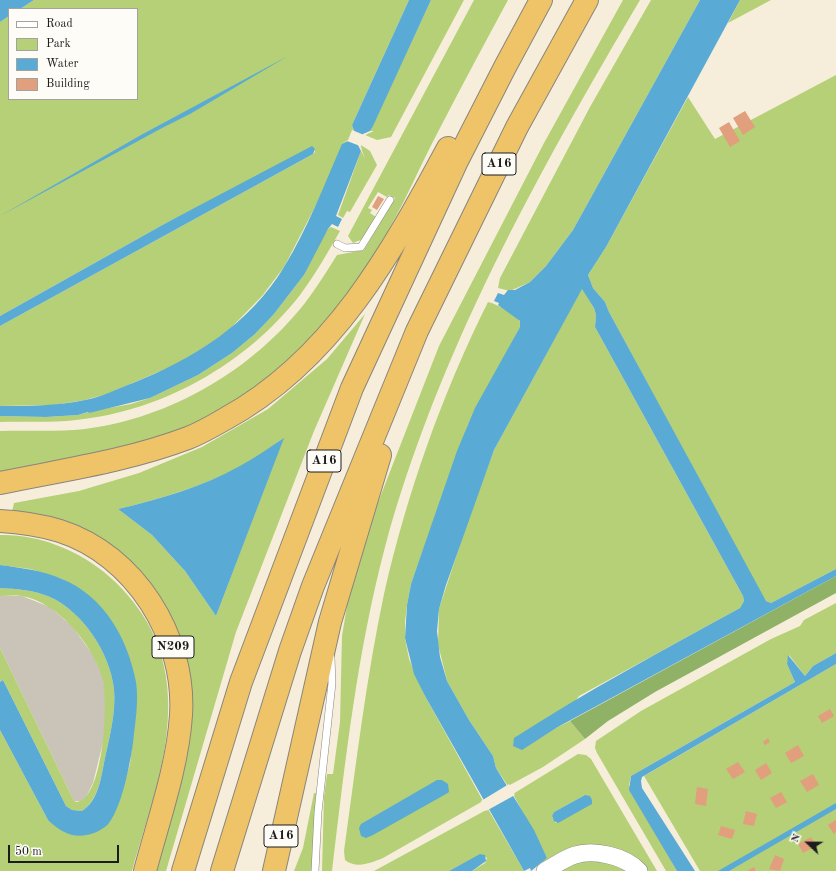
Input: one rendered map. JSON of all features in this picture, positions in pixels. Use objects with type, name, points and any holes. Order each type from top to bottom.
[{"type":"highway","name":"A16","points":[[183,871],[241,682],[352,388],[426,225],[505,66],[541,0]]},
{"type":"highway","name":"A16","points":[[222,871],[285,665],[313,586],[417,331],[517,127],[587,0]]},
{"type":"highway","name":"A16","points":[[0,483],[139,454],[190,438],[242,410],[294,371],[332,332],[364,292],[423,194],[457,132],[505,66]]},
{"type":"highway","name":"A16","points":[[274,871],[330,622],[417,331]]},
{"type":"highway","name":"N209","points":[[0,521],[24,522],[60,531],[90,545],[112,560],[137,585],[152,604],[164,625],[174,651],[180,680],[181,714],[175,756],[144,871]]},
{"type":"street","points":[[546,870],[575,855],[589,853],[608,855],[626,861],[639,871]]},
{"type":"lane","points":[[337,244],[345,248],[362,247],[390,200]]},
{"type":"lane","points":[[315,871],[318,812],[332,683],[330,622]]},
{"type":"shaded area","points":[[0,596],[22,596],[50,607],[72,626],[93,655],[103,677],[106,702],[105,734],[93,783],[86,797],[81,801],[74,801],[0,648]]},
{"type":"green space","points":[[34,0],[409,0],[352,125],[354,129],[349,141],[284,267],[262,296],[224,335],[179,363],[107,394],[85,400],[54,405],[0,406],[0,326],[315,152],[314,148],[166,223],[0,316],[0,22],[8,17],[8,100],[138,100],[138,8],[22,8]]},
{"type":"green space","points":[[431,0],[464,0],[391,137],[377,140],[365,135],[374,131],[370,131]]},
{"type":"green space","points":[[474,0],[508,0],[435,137],[388,231],[350,290],[307,342],[282,366],[256,387],[215,413],[177,432],[134,446],[112,451],[0,472],[0,431],[74,430],[117,423],[148,414],[178,402],[207,387],[235,369],[284,327],[305,303],[337,255],[364,250],[395,198],[389,195],[387,197],[378,192],[368,208],[372,210],[370,213],[376,217],[363,239],[353,243],[348,236]]},
{"type":"green space","points":[[623,0],[640,0],[528,198],[494,265],[462,334],[433,404],[407,475],[385,547],[375,587],[359,668],[332,871],[322,871],[324,797],[327,774],[333,774],[340,722],[342,636],[348,600],[377,505],[439,346],[544,143]]},
{"type":"green space","points":[[651,0],[700,0],[573,230],[546,266],[530,282],[510,291],[498,288],[500,278],[590,107]]},
{"type":"green space","points":[[740,0],[771,0],[728,23]]},
{"type":"green space","points":[[836,75],[836,569],[771,603],[766,601],[760,592],[605,302],[593,288],[588,275],[606,247],[688,97],[715,139]]},
{"type":"green space","points":[[361,145],[370,151],[377,165],[350,212],[347,211],[343,218],[338,215],[361,151],[365,158],[360,146]]},
{"type":"green space","points":[[331,227],[340,231],[300,295],[278,320],[254,342],[228,362],[200,380],[171,395],[108,415],[66,421],[0,422],[0,416],[46,417],[78,415],[131,404],[150,398],[198,375],[232,353],[255,334],[274,314],[304,275],[318,245],[328,229]]},
{"type":"green space","points":[[582,288],[594,308],[596,315],[595,327],[743,596],[744,601],[740,608],[579,696],[556,728],[570,721],[585,739],[543,767],[508,786],[496,768],[493,756],[469,720],[447,681],[438,644],[439,609],[469,517],[494,450]]},
{"type":"green space","points":[[488,302],[502,307],[511,313],[521,323],[520,327],[468,425],[411,584],[405,622],[405,638],[409,659],[425,696],[483,801],[383,858],[359,865],[349,863],[345,860],[344,851],[357,754],[378,626],[393,556],[403,519],[427,445],[456,372]]},
{"type":"green space","points":[[365,314],[314,431],[236,632],[166,871],[151,871],[187,724],[138,577],[11,516],[14,503],[79,491],[139,473],[202,447],[268,409],[327,359]],"holes":[[[283,439],[216,616],[185,571],[152,535],[118,509],[165,497],[210,481],[246,464]]]},
{"type":"green space","points":[[0,535],[28,537],[55,544],[81,556],[104,572],[122,589],[138,608],[147,622],[160,652],[167,683],[168,715],[165,746],[159,778],[132,871],[0,871],[0,730],[48,820],[118,803],[130,764],[135,719],[87,594],[62,579],[30,569],[0,565]]},
{"type":"green space","points":[[836,576],[836,593],[655,692],[608,721],[585,739],[570,721]]},
{"type":"green space","points":[[0,588],[32,591],[50,597],[62,604],[84,623],[101,648],[107,662],[114,689],[112,724],[96,794],[88,806],[82,811],[72,810],[66,806],[3,680],[0,682],[0,648],[74,801],[77,802],[86,796],[93,784],[99,766],[105,705],[102,677],[90,651],[71,626],[60,615],[47,606],[34,600],[21,596],[0,596]]},
{"type":"green space","points":[[836,603],[836,653],[813,666],[805,676],[789,655],[787,664],[795,682],[631,776],[629,785],[677,871],[666,871],[597,753],[595,748],[596,741],[641,711],[771,639],[800,626],[804,620]]},
{"type":"green space","points":[[836,664],[836,871],[700,871],[644,776]]},
{"type":"green space","points":[[578,754],[586,755],[591,759],[657,871],[647,871],[627,856],[544,865],[542,861],[547,858],[513,794]],"holes":[[[585,795],[556,823],[552,817],[554,812]]]},
{"type":"green space","points":[[314,793],[316,793],[313,871],[294,871],[303,848]]},
{"type":"green space","points":[[488,809],[524,871],[472,871],[485,863],[487,858],[481,854],[449,871],[374,871]]},
{"type":"green space","points":[[595,861],[614,865],[626,871],[559,871],[579,862]]},
{"type":"water","points":[[0,0],[34,0],[22,8],[8,8],[8,17],[0,22]]},
{"type":"water","points":[[409,0],[431,0],[373,126],[370,131],[363,134],[358,145],[361,151],[336,216],[342,219],[338,227],[332,224],[328,229],[304,275],[274,314],[255,334],[232,353],[198,375],[150,398],[78,415],[46,417],[0,416],[0,406],[53,405],[85,400],[109,393],[177,363],[198,351],[237,322],[254,306],[284,267],[301,237],[342,144],[349,141],[354,130],[352,125]]},
{"type":"water","points":[[700,0],[740,0],[606,247],[588,275],[593,288],[605,302],[609,312],[766,601],[771,603],[836,569],[836,576],[556,728],[522,750],[513,746],[514,738],[626,671],[740,608],[744,601],[743,596],[595,327],[596,315],[594,308],[582,289],[494,450],[446,585],[439,609],[437,631],[440,657],[447,681],[469,720],[493,756],[496,768],[534,830],[547,858],[531,871],[530,868],[524,871],[414,674],[405,638],[407,605],[411,584],[457,451],[475,408],[520,327],[520,321],[498,305],[499,303],[494,301],[498,293],[504,295],[508,290],[515,290],[530,282],[546,266],[573,230]]},
{"type":"water","points":[[288,56],[190,114],[0,216],[141,135]]},
{"type":"water","points":[[312,146],[315,149],[313,154],[0,326],[0,316],[166,223]]},
{"type":"water","points":[[284,438],[216,616],[185,571],[152,535],[118,509],[165,497],[211,480],[246,463]]},
{"type":"water","points":[[0,565],[47,573],[77,587],[90,596],[102,608],[112,621],[127,650],[136,682],[137,697],[136,720],[130,762],[122,796],[114,816],[106,826],[94,833],[81,836],[69,834],[48,820],[0,730],[0,682],[3,680],[66,806],[72,810],[82,811],[88,806],[96,794],[112,724],[114,689],[107,662],[101,648],[84,623],[62,604],[50,597],[32,591],[0,588]]},
{"type":"water","points":[[836,653],[836,664],[642,777],[642,788],[695,871],[677,871],[629,790],[631,776],[795,682],[787,664],[788,655],[805,676],[813,666]]},
{"type":"water","points":[[437,780],[442,780],[448,784],[449,792],[373,835],[366,838],[361,836],[359,828],[361,824]]},
{"type":"water","points":[[585,795],[590,796],[592,804],[558,823],[554,821],[552,816],[554,812]]},
{"type":"water","points":[[836,803],[836,809],[729,871],[718,871]]},
{"type":"water","points":[[480,854],[485,855],[486,861],[472,871],[449,871]]},
{"type":"pier","points":[[352,130],[364,135],[371,131],[364,136],[361,145],[362,152],[360,146],[347,141],[340,144],[348,140]]},
{"type":"pier","points":[[509,784],[515,795],[486,811],[481,801]]},
{"type":"building","points":[[745,111],[755,127],[743,135],[733,118]]},
{"type":"building","points":[[729,122],[740,141],[730,147],[719,128]]},
{"type":"building","points":[[378,196],[384,199],[377,210],[372,207]]},
{"type":"building","points":[[830,709],[834,716],[822,723],[818,716]]},
{"type":"building","points":[[768,738],[770,742],[765,745],[763,742]]},
{"type":"building","points":[[798,745],[804,756],[791,763],[785,753]]},
{"type":"building","points":[[738,762],[745,772],[733,779],[726,769]]},
{"type":"building","points":[[766,763],[772,773],[761,780],[755,770]]},
{"type":"building","points":[[813,774],[819,785],[807,792],[800,781]]},
{"type":"building","points":[[697,787],[708,789],[706,806],[695,804]]},
{"type":"building","points":[[781,792],[787,802],[776,808],[770,798]]},
{"type":"building","points":[[746,811],[757,814],[754,826],[743,824]]},
{"type":"building","points":[[836,820],[836,832],[834,834],[828,825]]},
{"type":"building","points":[[721,826],[735,830],[732,839],[718,835]]},
{"type":"building","points":[[811,837],[816,846],[803,853],[798,844]]},
{"type":"building","points":[[775,855],[784,859],[780,871],[769,869]]},
{"type":"building","points":[[754,867],[756,871],[747,871]]}]
